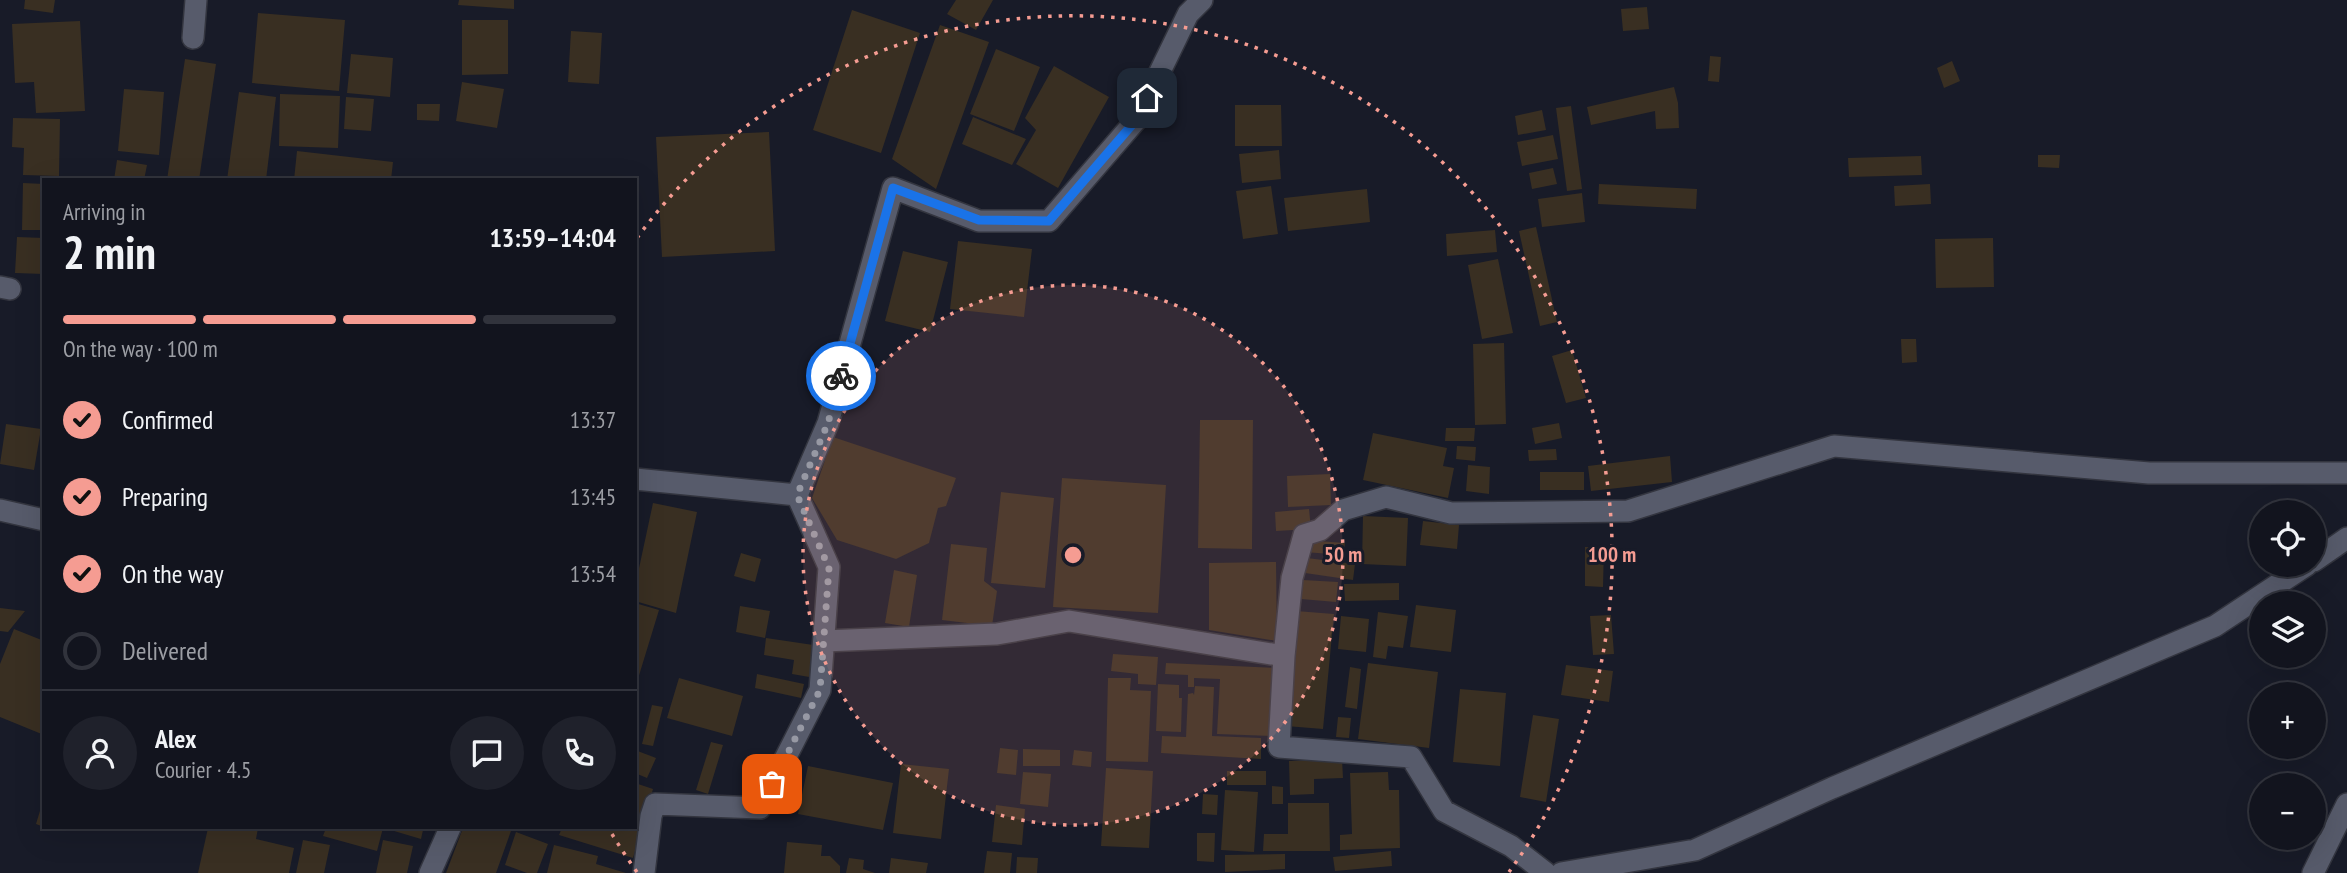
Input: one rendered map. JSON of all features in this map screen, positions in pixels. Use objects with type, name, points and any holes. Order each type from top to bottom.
[{"type":"street","points":[[193,38],[196,0]]},
{"type":"street","points":[[644,873],[650,816],[655,804],[760,808],[820,690],[829,568],[797,495],[828,423],[893,188],[979,220],[1049,221],[1137,119],[1188,14],[1202,0]]},
{"type":"street","points":[[1546,873],[1511,846],[1444,811],[1411,757],[1279,747],[1292,578],[1304,535],[1320,530],[1343,510],[1386,497],[1451,513],[1628,510],[1834,446],[2149,473],[2347,474]]},
{"type":"street","points":[[637,479],[797,495]]},
{"type":"street","points":[[0,510],[42,520]]},
{"type":"street","points":[[2326,553],[2347,538]]},
{"type":"street","points":[[1561,873],[1695,850],[1832,788],[2215,626],[2289,577]]},
{"type":"street","points":[[824,641],[996,634],[1069,621],[1284,656]]},
{"type":"street","points":[[2313,873],[2347,804]]},
{"type":"street","points":[[430,873],[450,829]]},
{"type":"building","points":[[25,0],[55,0],[53,13],[24,9]]},
{"type":"building","points":[[459,0],[514,0],[514,9],[458,5]]},
{"type":"building","points":[[956,0],[993,0],[976,30],[947,14]]},
{"type":"building","points":[[1647,7],[1649,29],[1623,31],[1621,9]]},
{"type":"building","points":[[852,10],[920,33],[881,153],[813,130]]},
{"type":"building","points":[[258,13],[345,20],[339,91],[252,83]]},
{"type":"building","points":[[462,20],[508,20],[508,74],[462,75]]},
{"type":"building","points":[[80,21],[85,111],[36,113],[34,82],[15,83],[12,24]]},
{"type":"building","points":[[940,25],[989,42],[936,189],[892,159]]},
{"type":"building","points":[[571,31],[602,33],[599,84],[568,82]]},
{"type":"building","points":[[996,49],[1040,67],[1014,131],[970,114]]},
{"type":"building","points":[[351,54],[393,58],[390,97],[347,93]]},
{"type":"building","points":[[1710,56],[1721,57],[1719,82],[1708,81]]},
{"type":"building","points":[[185,59],[216,64],[199,178],[167,178]]},
{"type":"building","points":[[1952,61],[1960,81],[1944,88],[1937,68]]},
{"type":"building","points":[[1054,66],[1109,97],[1058,188],[1016,164],[1036,130],[1025,118]]},
{"type":"building","points":[[462,82],[504,89],[497,128],[456,121]]},
{"type":"building","points":[[1674,87],[1679,128],[1656,129],[1655,111],[1591,125],[1587,107]]},
{"type":"building","points":[[124,89],[164,92],[159,155],[118,151]]},
{"type":"building","points":[[239,92],[276,97],[266,178],[227,178]]},
{"type":"building","points":[[280,94],[340,96],[338,148],[279,146]]},
{"type":"building","points":[[346,97],[374,99],[371,131],[344,129]]},
{"type":"building","points":[[417,104],[440,104],[439,121],[417,120]]},
{"type":"building","points":[[1235,105],[1281,105],[1282,146],[1235,146]]},
{"type":"building","points":[[1571,106],[1582,189],[1567,191],[1556,108]]},
{"type":"building","points":[[1542,110],[1546,130],[1518,135],[1515,116]]},
{"type":"building","points":[[973,117],[1026,139],[1012,165],[962,144]]},
{"type":"building","points":[[13,118],[60,119],[59,176],[23,175],[24,148],[12,147]]},
{"type":"building","points":[[769,132],[775,251],[662,257],[656,137]]},
{"type":"building","points":[[1553,135],[1558,159],[1522,166],[1517,142]]},
{"type":"building","points":[[1279,150],[1281,179],[1242,183],[1239,154]]},
{"type":"building","points":[[297,151],[393,162],[391,178],[294,178]]},
{"type":"building","points":[[2038,155],[2060,155],[2059,168],[2038,167]]},
{"type":"building","points":[[1921,156],[1922,175],[1849,177],[1848,158]]},
{"type":"building","points":[[117,160],[147,165],[144,178],[114,178]]},
{"type":"building","points":[[1553,168],[1557,184],[1532,189],[1529,173]]},
{"type":"building","points":[[23,183],[42,184],[42,230],[22,230]]},
{"type":"building","points":[[1599,184],[1697,189],[1696,209],[1598,204]]},
{"type":"building","points":[[1930,184],[1931,204],[1895,206],[1894,186]]},
{"type":"building","points":[[1271,186],[1278,234],[1243,239],[1236,191]]},
{"type":"building","points":[[1367,189],[1370,222],[1288,231],[1284,198]]},
{"type":"building","points":[[1582,193],[1585,222],[1542,227],[1538,199]]},
{"type":"building","points":[[1536,227],[1557,322],[1540,326],[1519,231]]},
{"type":"building","points":[[1495,230],[1497,252],[1447,256],[1446,234]]},
{"type":"building","points":[[17,237],[42,238],[42,274],[15,273]]},
{"type":"building","points":[[1993,238],[1994,287],[1936,288],[1935,239]]},
{"type":"building","points":[[958,241],[1032,249],[1024,317],[950,309]]},
{"type":"building","points":[[903,251],[948,262],[930,332],[885,321]]},
{"type":"building","points":[[1498,259],[1513,333],[1482,339],[1468,265]]},
{"type":"building","points":[[1901,339],[1916,339],[1917,362],[1902,363]]},
{"type":"building","points":[[1504,343],[1506,424],[1475,425],[1473,344]]},
{"type":"building","points":[[1572,350],[1586,398],[1566,403],[1552,356]]},
{"type":"building","points":[[1200,420],[1253,420],[1252,549],[1198,548]]},
{"type":"building","points":[[1559,423],[1562,438],[1535,444],[1532,428]]},
{"type":"building","points":[[6,424],[41,429],[34,470],[0,464]]},
{"type":"building","points":[[1446,428],[1475,428],[1474,441],[1445,441]]},
{"type":"building","points":[[1373,433],[1447,448],[1443,466],[1454,468],[1448,498],[1363,480]]},
{"type":"building","points":[[833,437],[956,478],[946,506],[938,508],[929,543],[896,559],[837,540],[812,498]]},
{"type":"building","points":[[1457,446],[1476,447],[1475,461],[1456,459]]},
{"type":"building","points":[[1556,449],[1557,460],[1529,461],[1528,450]]},
{"type":"building","points":[[1670,456],[1672,482],[1591,491],[1588,466]]},
{"type":"building","points":[[1468,465],[1490,467],[1489,494],[1466,491]]},
{"type":"building","points":[[1540,472],[1584,472],[1584,490],[1540,490]]},
{"type":"building","points":[[1330,474],[1331,505],[1288,507],[1287,476]]},
{"type":"building","points":[[1062,478],[1166,485],[1158,613],[1053,607]]},
{"type":"building","points":[[1001,492],[1054,498],[1045,588],[991,583]]},
{"type":"building","points":[[653,503],[697,512],[676,613],[637,602],[637,578]]},
{"type":"building","points":[[1309,509],[1311,529],[1276,531],[1275,512]]},
{"type":"building","points":[[1363,516],[1408,518],[1406,566],[1362,564]]},
{"type":"building","points":[[1423,521],[1459,525],[1457,549],[1420,545]]},
{"type":"building","points":[[1305,540],[1345,543],[1344,555],[1304,552]]},
{"type":"building","points":[[951,544],[987,548],[984,581],[997,591],[992,626],[942,620]]},
{"type":"building","points":[[1585,547],[1604,547],[1603,587],[1585,586]]},
{"type":"building","points":[[741,553],[761,559],[755,582],[734,576]]},
{"type":"building","points":[[1307,558],[1355,564],[1353,580],[1305,573]]},
{"type":"building","points":[[1276,562],[1277,641],[1209,630],[1209,563]]},
{"type":"building","points":[[894,570],[917,575],[909,627],[885,623]]},
{"type":"building","points":[[1303,580],[1338,582],[1336,602],[1301,599]]},
{"type":"building","points":[[1399,583],[1399,600],[1345,601],[1344,584]]},
{"type":"building","points":[[637,604],[659,610],[637,682]]},
{"type":"building","points":[[1416,605],[1456,610],[1451,652],[1410,647]]},
{"type":"building","points":[[740,606],[770,611],[765,638],[736,632]]},
{"type":"building","points":[[0,608],[25,611],[8,632],[0,631]]},
{"type":"building","points":[[1296,611],[1334,614],[1323,729],[1286,726]]},
{"type":"building","points":[[1378,612],[1408,616],[1403,648],[1388,646],[1386,659],[1373,657]]},
{"type":"building","points":[[1611,615],[1614,654],[1593,655],[1590,616]]},
{"type":"building","points":[[1341,616],[1369,619],[1366,652],[1338,649]]},
{"type":"building","points":[[14,629],[42,640],[42,734],[0,717],[0,664]]},
{"type":"building","points":[[766,638],[820,646],[815,678],[792,674],[794,660],[764,655]]},
{"type":"building","points":[[1113,654],[1158,657],[1156,685],[1138,684],[1138,674],[1111,671]]},
{"type":"building","points":[[1166,663],[1276,668],[1273,736],[1217,734],[1220,679],[1194,678],[1194,687],[1188,687],[1188,675],[1165,674]]},
{"type":"building","points":[[1368,663],[1438,672],[1429,748],[1358,739]]},
{"type":"building","points":[[1566,665],[1613,671],[1609,702],[1561,695]]},
{"type":"building","points":[[1350,667],[1361,669],[1357,709],[1345,707]]},
{"type":"building","points":[[757,674],[804,684],[801,698],[755,688]]},
{"type":"building","points":[[679,678],[743,696],[732,736],[667,718]]},
{"type":"building","points":[[1108,678],[1131,678],[1130,690],[1151,691],[1148,762],[1106,761]]},
{"type":"building","points":[[1158,684],[1179,685],[1179,698],[1182,698],[1181,732],[1156,731]]},
{"type":"building","points":[[1195,686],[1214,687],[1212,736],[1261,738],[1261,759],[1161,753],[1162,736],[1186,737],[1188,694],[1194,695]]},
{"type":"building","points":[[1460,689],[1506,693],[1500,766],[1453,762]]},
{"type":"building","points":[[652,705],[663,707],[653,746],[642,744]]},
{"type":"building","points":[[1533,715],[1559,719],[1546,802],[1520,797]]},
{"type":"building","points":[[1338,717],[1351,718],[1349,738],[1336,737]]},
{"type":"building","points":[[711,742],[723,745],[708,794],[696,790]]},
{"type":"building","points":[[1000,748],[1018,750],[1016,775],[997,773]]},
{"type":"building","points":[[1023,749],[1060,750],[1060,766],[1023,766]]},
{"type":"building","points":[[1074,750],[1092,752],[1091,767],[1072,765]]},
{"type":"building","points":[[637,751],[656,758],[647,778],[637,774]]},
{"type":"building","points":[[1342,759],[1343,778],[1314,779],[1314,794],[1290,795],[1289,761]]},
{"type":"building","points":[[901,764],[949,769],[941,839],[893,833]]},
{"type":"building","points":[[808,766],[893,783],[883,830],[798,814]]},
{"type":"building","points":[[1106,768],[1153,771],[1149,848],[1101,846]]},
{"type":"building","points":[[1227,771],[1266,771],[1266,785],[1227,785]]},
{"type":"building","points":[[1023,772],[1051,774],[1048,807],[1020,804]]},
{"type":"building","points":[[1388,772],[1389,790],[1399,790],[1400,848],[1340,850],[1340,835],[1352,834],[1350,773]]},
{"type":"building","points":[[637,784],[653,789],[633,858],[559,835],[562,829],[637,829]]},
{"type":"building","points":[[1272,786],[1283,787],[1283,804],[1272,804]]},
{"type":"building","points":[[1225,790],[1258,792],[1254,852],[1221,850]]},
{"type":"building","points":[[1203,794],[1218,795],[1217,815],[1202,814]]},
{"type":"building","points":[[1288,803],[1329,803],[1330,851],[1263,851],[1264,834],[1288,834]]},
{"type":"building","points":[[42,804],[42,826],[36,824]]},
{"type":"building","points":[[996,805],[1025,809],[1022,845],[992,842]]},
{"type":"building","points":[[208,829],[258,829],[256,839],[294,848],[289,873],[198,873]]},
{"type":"building","points":[[326,829],[383,829],[377,851],[323,836]]},
{"type":"building","points":[[387,829],[422,829],[421,839]]},
{"type":"building","points":[[463,829],[512,829],[496,873],[446,873]]},
{"type":"building","points":[[516,832],[548,844],[537,873],[527,873],[505,865]]},
{"type":"building","points":[[1197,833],[1215,833],[1214,862],[1197,861]]},
{"type":"building","points":[[303,840],[330,845],[324,873],[296,873]]},
{"type":"building","points":[[383,840],[413,846],[407,873],[376,873]]},
{"type":"building","points":[[787,842],[822,845],[821,856],[830,856],[840,866],[840,873],[784,873]]},
{"type":"building","points":[[554,845],[598,856],[596,864],[626,873],[547,873]]},
{"type":"building","points":[[987,851],[1012,853],[1010,873],[984,873]]},
{"type":"building","points":[[1391,851],[1392,866],[1335,871],[1333,857]]},
{"type":"building","points":[[1285,854],[1285,869],[1225,872],[1225,855]]},
{"type":"building","points":[[1017,857],[1038,858],[1037,873],[1016,873]]},
{"type":"building","points":[[849,858],[864,860],[863,869],[875,873],[846,873]]},
{"type":"building","points":[[891,858],[928,863],[926,873],[889,873]]},
{"type":"way so far","points":[[772,784],[820,690],[829,568],[797,495],[828,423],[841,376]]},
{"type":"route","points":[[841,376],[893,188],[979,220],[1049,221],[1137,119],[1147,98]]}]
